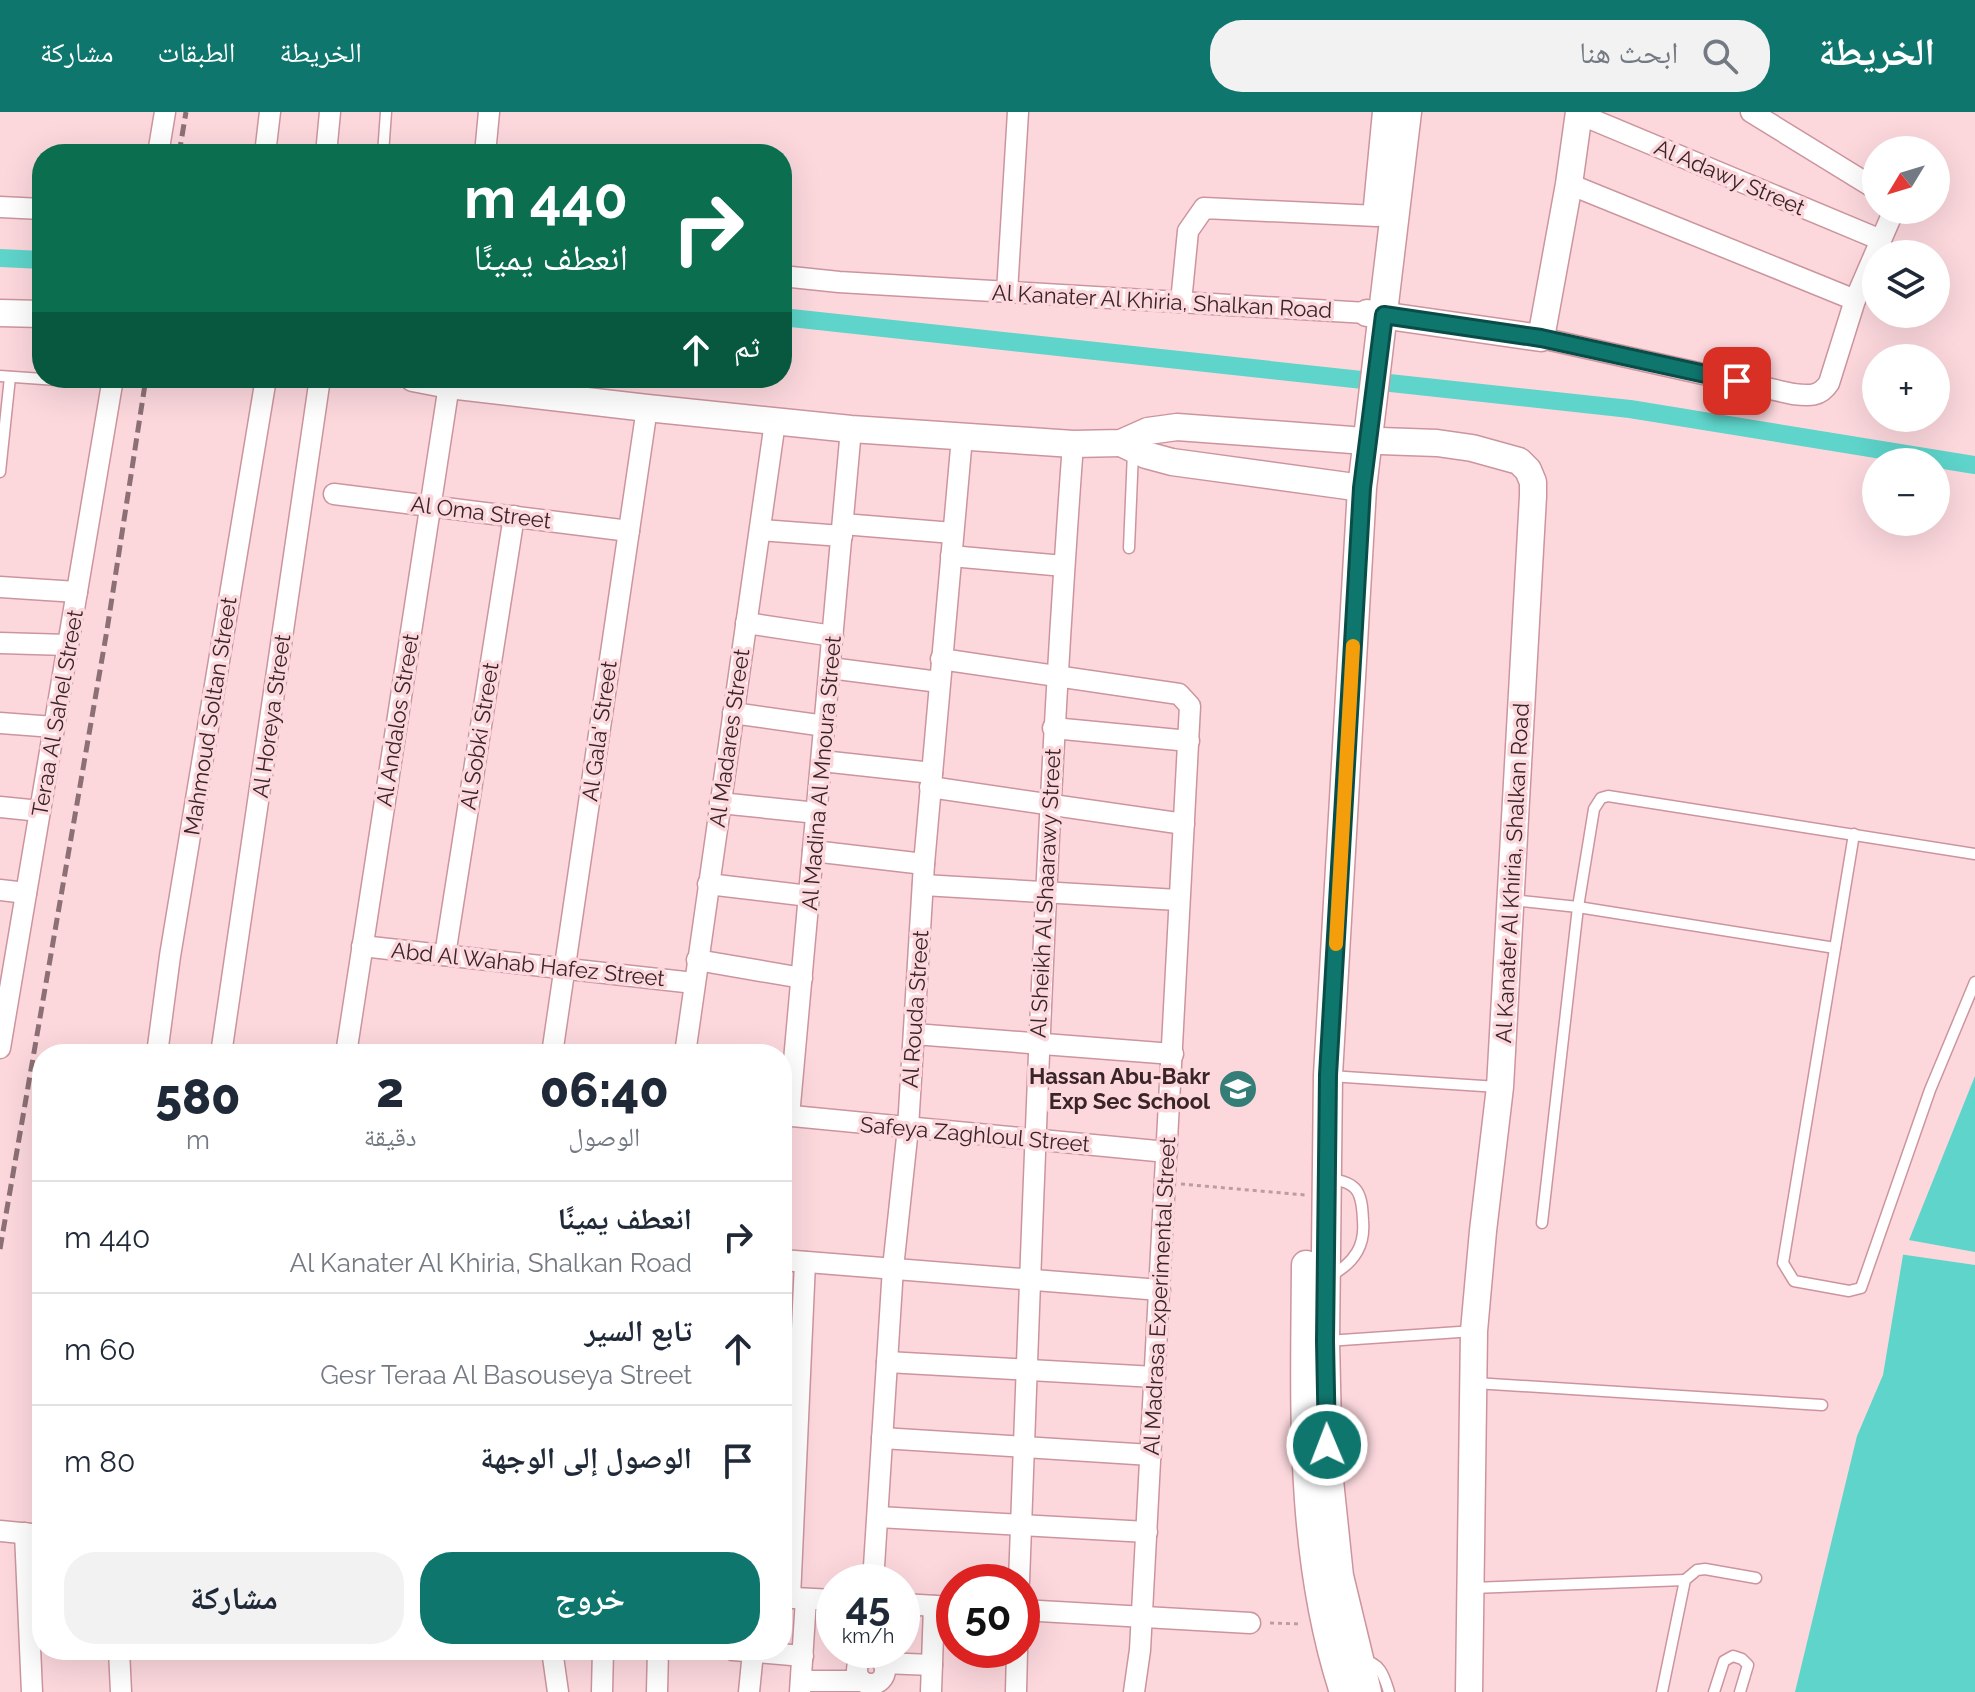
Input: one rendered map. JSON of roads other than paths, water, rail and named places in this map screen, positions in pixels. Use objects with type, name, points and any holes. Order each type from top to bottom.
[{"type":"main road","points":[[1376,314],[1377,216],[1387,112]]},
{"type":"main road","points":[[1344,1692],[1325,1625],[1317,1579],[1307,1474],[1315,1341],[1314,1184],[1330,715],[1360,431],[1407,112]]},
{"type":"main road","points":[[1354,488],[1328,1075],[1314,1184],[1326,1279],[1315,1341],[1339,1576],[1367,1692]]},
{"type":"street","points":[[160,144],[165,112]]},
{"type":"street","points":[[266,144],[270,112]]},
{"type":"street","points":[[327,144],[330,112]]},
{"type":"street","points":[[486,144],[489,112]]},
{"type":"street","points":[[1007,292],[1018,112]]},
{"type":"street","points":[[1751,112],[1862,180]]},
{"type":"street","points":[[1579,113],[1541,338],[1793,394],[1816,395],[1829,383],[1862,284]]},
{"type":"street","name":"Al Adawy Street","points":[[1579,113],[1881,240]]},
{"type":"street","points":[[1569,184],[1855,300]]},
{"type":"street","points":[[0,207],[32,209]]},
{"type":"street","points":[[1181,302],[1188,231],[1204,208],[1377,216]]},
{"type":"street","points":[[1881,240],[1888,224]]},
{"type":"street","name":"Al Kanater Al Khiria, Shalkan Road","points":[[792,277],[1376,314],[1541,338]]},
{"type":"street","points":[[0,313],[32,314]]},
{"type":"street","name":"Teraa Al Sahel Street","points":[[0,1048],[4,996],[26,893],[111,388]]},
{"type":"street","name":"Mahmoud Soltan Street","points":[[158,1044],[170,956],[264,388]]},
{"type":"street","name":"Al Horeya Street","points":[[222,1044],[319,388]]},
{"type":"street","name":"Al Andalos Street","points":[[347,1044],[449,388]]},
{"type":"street","name":"Al Kanater Al Khiria, Shalkan Road","points":[[475,388],[851,429],[1127,446],[1172,462],[1354,488]]},
{"type":"street","name":"Al Gala' Street","points":[[554,1044],[647,408]]},
{"type":"street","name":"Al Madares Street","points":[[686,1044],[775,422]]},
{"type":"street","name":"Al Kanater Al Khiria, Shalkan Road","points":[[1127,446],[1148,431],[1177,427],[1360,431],[1507,455],[1528,470],[1533,482],[1500,1087],[1474,1331],[1469,1692]]},
{"type":"street","name":"Al Madina Al Mnoura Street","points":[[792,1059],[802,978],[851,429]]},
{"type":"street","name":"Al Rouda Street","points":[[874,1564],[893,1268],[908,1128],[924,864],[962,437]]},
{"type":"street","name":"Al Sheikh Al Shaarawy Street","points":[[1020,1564],[1044,892],[1073,444]]},
{"type":"street","name":"Al Oma Street","points":[[334,494],[629,531]]},
{"type":"street","name":"Al Sobki Street","points":[[445,955],[514,516]]},
{"type":"street","points":[[760,530],[953,533]]},
{"type":"street","points":[[951,556],[1064,566]]},
{"type":"street","points":[[0,587],[77,592]]},
{"type":"street","points":[[746,623],[833,636]]},
{"type":"street","points":[[0,643],[68,645]]},
{"type":"street","name":"Al Madrasa Experimental Street","points":[[941,659],[1179,694],[1190,706],[1147,1532],[1134,1692]]},
{"type":"street","points":[[830,668],[939,682]]},
{"type":"street","points":[[733,713],[825,726]]},
{"type":"street","points":[[0,723],[54,727]]},
{"type":"street","points":[[1053,728],[1189,741]]},
{"type":"street","points":[[822,761],[1049,804],[1184,824]]},
{"type":"street","points":[[720,803],[817,813]]},
{"type":"street","points":[[0,807],[40,811]]},
{"type":"street","points":[[813,851],[924,864]]},
{"type":"street","points":[[708,884],[809,896]]},
{"type":"street","points":[[923,885],[1178,900]]},
{"type":"street","points":[[0,890],[26,893]]},
{"type":"street","name":"Abd Al Wahab Hafez Street","points":[[362,946],[694,983]]},
{"type":"street","points":[[697,960],[802,978]]},
{"type":"street","points":[[914,1034],[1173,1054]]},
{"type":"street","name":"Safeya Zaghloul Street","points":[[792,1116],[1167,1152]]},
{"type":"street","points":[[792,1261],[1160,1290]]},
{"type":"street","points":[[805,1262],[793,1598],[803,1656],[801,1687],[871,1672],[932,1665]]},
{"type":"street","points":[[887,1362],[1155,1377]]},
{"type":"street","points":[[882,1438],[1151,1455]]},
{"type":"street","points":[[878,1517],[1147,1532]]},
{"type":"street","points":[[0,1531],[32,1534]]},
{"type":"street","points":[[793,1598],[816,1599]]},
{"type":"street","points":[[1040,1611],[1250,1623]]},
{"type":"street","points":[[931,1692],[936,1645]]},
{"type":"street","points":[[792,1655],[803,1656]]},
{"type":"street","points":[[32,1660],[32,1692]]},
{"type":"street","points":[[119,1660],[121,1692]]},
{"type":"street","points":[[553,1660],[558,1692]]},
{"type":"street","points":[[602,1692],[603,1660]]},
{"type":"street","points":[[657,1692],[658,1660]]},
{"type":"street","points":[[744,1660],[749,1692]]},
{"type":"street","points":[[1016,1692],[1017,1668]]},
{"type":"lane","points":[[384,144],[386,112]]},
{"type":"lane","points":[[0,472],[5,377],[32,379]]},
{"type":"lane","points":[[1127,446],[1129,548]]},
{"type":"lane","points":[[1542,1223],[1578,907],[1594,809],[1598,801],[1604,797],[1975,854]]},
{"type":"lane","points":[[1854,834],[1783,1263],[1794,1281],[1849,1291],[1861,1288],[1930,1090],[1975,982]]},
{"type":"lane","points":[[1510,900],[1578,907],[1835,948]]},
{"type":"lane","points":[[1328,1075],[1500,1087]]},
{"type":"lane","points":[[1314,1184],[1347,1182],[1357,1190],[1363,1201],[1364,1237],[1350,1262],[1326,1279]]},
{"type":"lane","points":[[1315,1341],[1474,1331]]},
{"type":"lane","points":[[1473,1383],[1822,1405]]},
{"type":"lane","points":[[1470,1589],[1685,1580],[1697,1570],[1705,1569],[1756,1578]]},
{"type":"lane","points":[[1662,1692],[1685,1580]]},
{"type":"lane","points":[[1714,1692],[1724,1661],[1733,1656],[1748,1665],[1740,1692]]},
{"type":"lane","points":[[1358,1660],[1374,1663],[1381,1669],[1389,1692]]},
{"type":"water","points":[[1975,1076],[1975,1692],[1795,1692],[1857,1436],[1883,1375],[1903,1255]]},
{"type":"waterway","points":[[0,258],[32,260]]},
{"type":"waterway","points":[[792,318],[1630,409],[1975,465]]},
{"type":"railway","points":[[181,144],[186,112]]},
{"type":"railway","points":[[35,1044],[107,630],[144,388]]},
{"type":"railway","points":[[0,1249],[32,1064]]},
{"type":"place","name":"Hassan Abu-Bakr Exp Sec School","points":[[1238,1089]]}]
